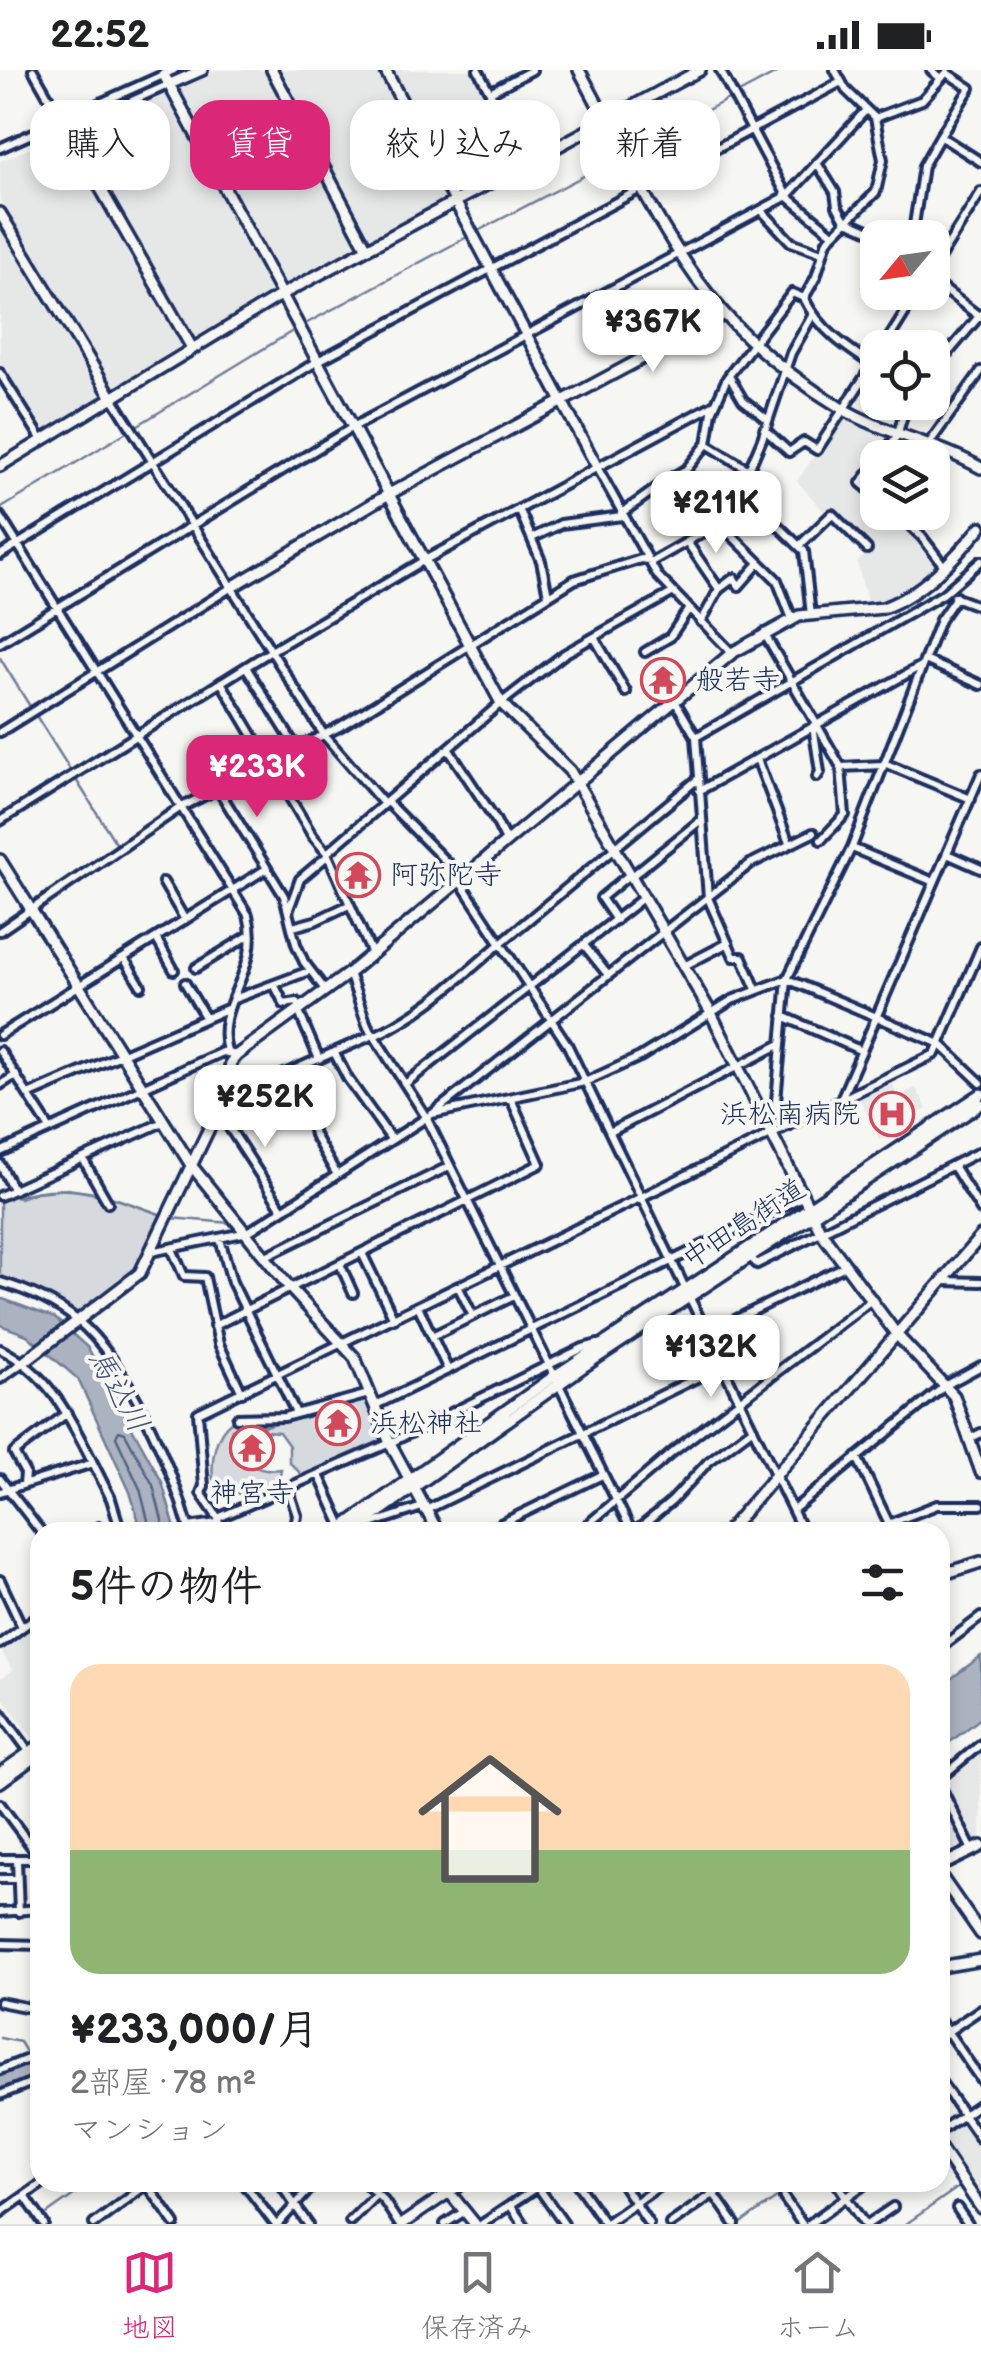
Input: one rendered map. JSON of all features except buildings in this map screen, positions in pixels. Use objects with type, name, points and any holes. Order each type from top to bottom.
[{"type":"street","points":[[33,70],[50,100]]},
{"type":"street","points":[[116,100],[167,75],[202,70]]},
{"type":"street","points":[[272,70],[368,249]]},
{"type":"street","points":[[385,70],[647,560],[672,593],[732,653]]},
{"type":"street","points":[[478,70],[494,100]]},
{"type":"street","points":[[490,92],[532,70]]},
{"type":"street","points":[[579,70],[596,100]]},
{"type":"street","points":[[644,100],[700,70]]},
{"type":"street","points":[[720,70],[788,196],[832,234]]},
{"type":"street","points":[[804,298],[832,234],[849,222],[876,192],[883,160],[875,118],[835,70]]},
{"type":"street","points":[[915,220],[923,166],[970,88],[932,70]]},
{"type":"street","points":[[875,118],[922,100],[946,74]]},
{"type":"street","points":[[167,75],[501,703],[570,770],[711,1013],[821,1232],[897,1335],[946,1385],[976,1436],[981,1472]]},
{"type":"street","points":[[720,146],[842,82]]},
{"type":"street","points":[[0,644],[353,427],[788,196],[866,110]]},
{"type":"street","points":[[940,136],[981,162]]},
{"type":"street","points":[[0,148],[30,137]]},
{"type":"street","points":[[816,163],[835,192],[836,206],[849,222],[860,227]]},
{"type":"street","points":[[101,190],[192,348]]},
{"type":"street","points":[[0,466],[282,295],[480,190]]},
{"type":"street","points":[[0,555],[318,361],[639,190]]},
{"type":"street","points":[[644,190],[680,252],[725,314],[752,340],[845,410],[909,440]]},
{"type":"street","points":[[950,241],[981,192]]},
{"type":"street","points":[[761,210],[791,242],[822,253]]},
{"type":"street","points":[[0,213],[324,736],[460,878],[551,1020],[586,1082],[798,1522]]},
{"type":"street","points":[[532,538],[562,524],[622,514],[686,470],[708,444],[715,404],[729,376],[752,340],[792,293],[804,298],[812,316],[860,356]]},
{"type":"street","points":[[950,294],[980,316],[950,351]]},
{"type":"street","points":[[0,732],[388,494],[725,314]]},
{"type":"street","points":[[0,931],[182,808],[324,736],[548,595],[586,576],[653,561],[718,522],[741,488],[791,352],[812,316]]},
{"type":"street","points":[[931,440],[981,371]]},
{"type":"street","points":[[0,372],[42,440]]},
{"type":"street","points":[[729,376],[743,400],[767,418]]},
{"type":"street","points":[[764,429],[789,452],[804,442],[817,450],[860,388]]},
{"type":"street","points":[[0,821],[246,666],[424,560],[715,404]]},
{"type":"street","points":[[894,440],[902,420]]},
{"type":"street","points":[[708,444],[749,470]]},
{"type":"street","points":[[950,455],[981,468]]},
{"type":"street","points":[[741,488],[808,560],[810,615]]},
{"type":"street","points":[[519,509],[541,561],[548,595]]},
{"type":"street","points":[[799,546],[832,514],[867,549]]},
{"type":"street","points":[[0,516],[233,890],[248,916],[251,934],[248,964],[224,1020],[232,1053],[224,1096],[151,1252],[134,1278],[0,1379]]},
{"type":"street","points":[[718,522],[780,584],[792,619]]},
{"type":"street","points":[[0,1152],[232,1053],[349,973],[732,653],[792,619],[896,603],[944,566],[981,527]]},
{"type":"street","points":[[915,530],[944,566]]},
{"type":"street","points":[[687,542],[718,589]]},
{"type":"street","points":[[696,737],[944,594],[981,561]]},
{"type":"street","points":[[701,622],[718,589],[734,578],[740,586],[759,563]]},
{"type":"street","points":[[922,585],[981,606]]},
{"type":"street","points":[[289,910],[300,879],[501,703],[564,654],[672,593]]},
{"type":"street","points":[[764,1119],[775,1112],[787,979],[852,847],[940,620],[956,597]]},
{"type":"street","points":[[645,652],[670,638],[688,610]]},
{"type":"street","points":[[764,633],[840,768],[845,815],[822,840]]},
{"type":"street","points":[[594,637],[626,692]]},
{"type":"street","points":[[699,791],[924,663],[981,684]]},
{"type":"street","points":[[246,666],[297,749]]},
{"type":"street","points":[[221,682],[327,855],[372,954]]},
{"type":"street","points":[[674,701],[696,737],[708,898],[734,957],[742,957],[756,990]]},
{"type":"street","points":[[815,725],[820,772],[817,777]]},
{"type":"street","points":[[448,750],[506,841]]},
{"type":"street","points":[[757,759],[789,844]]},
{"type":"street","points":[[840,768],[884,764],[970,799]]},
{"type":"street","points":[[841,1100],[981,774]]},
{"type":"street","points":[[224,1096],[239,1094],[396,1026],[450,989],[698,780]]},
{"type":"street","points":[[218,789],[289,910],[296,944],[310,971],[326,990]]},
{"type":"street","points":[[845,815],[861,821]]},
{"type":"street","points":[[616,920],[601,898],[701,820]]},
{"type":"street","points":[[151,1252],[248,1232],[428,1115],[750,864],[813,832]]},
{"type":"street","points":[[852,847],[934,882]]},
{"type":"street","points":[[947,854],[981,869]]},
{"type":"street","points":[[0,860],[191,1165],[290,1288],[355,1358],[390,1443],[431,1522]]},
{"type":"street","points":[[0,1035],[266,869]]},
{"type":"street","points":[[163,882],[185,920]]},
{"type":"street","points":[[405,1084],[644,897]]},
{"type":"street","points":[[292,927],[315,921],[349,904]]},
{"type":"street","points":[[196,968],[251,934]]},
{"type":"street","points":[[156,938],[174,970]]},
{"type":"street","points":[[684,966],[728,943]]},
{"type":"street","points":[[584,945],[608,976]]},
{"type":"street","points":[[217,1521],[201,1493],[204,1486],[198,1413],[935,1054],[981,947]]},
{"type":"street","points":[[124,958],[142,986]]},
{"type":"street","points":[[233,1000],[310,971]]},
{"type":"street","points":[[349,973],[373,1035],[428,1115],[555,1381],[628,1522]]},
{"type":"street","points":[[428,1115],[586,1082],[640,1057],[711,1013],[787,979],[940,1044],[981,1083]]},
{"type":"street","points":[[184,982],[205,1017]]},
{"type":"street","points":[[275,986],[284,1004],[297,1002],[319,1059]]},
{"type":"street","points":[[28,1095],[228,1008]]},
{"type":"street","points":[[783,1016],[862,1050]]},
{"type":"street","points":[[610,1132],[781,1044]]},
{"type":"street","points":[[0,1050],[50,1129]]},
{"type":"street","points":[[334,1052],[391,1139]]},
{"type":"street","points":[[300,1068],[316,1144],[336,1173]]},
{"type":"street","points":[[0,1085],[16,1076]]},
{"type":"street","name":"中田島街道","points":[[555,1381],[981,1094]]},
{"type":"street","points":[[214,1326],[540,1164],[511,1099]]},
{"type":"street","name":"中田島街道","points":[[358,1522],[608,1341],[750,1256],[810,1212],[981,1104]]},
{"type":"street","points":[[218,1110],[282,1209]]},
{"type":"street","points":[[0,1196],[163,1122]]},
{"type":"street","points":[[750,1256],[757,1264],[981,1152]]},
{"type":"street","points":[[82,1160],[108,1203]]},
{"type":"street","points":[[0,1164],[13,1190]]},
{"type":"street","points":[[266,1256],[450,1166]]},
{"type":"street","points":[[954,1166],[981,1210]]},
{"type":"street","points":[[374,1406],[802,1198]]},
{"type":"street","points":[[736,1522],[981,1236]]},
{"type":"street","points":[[220,1238],[232,1282],[296,1413]]},
{"type":"street","points":[[172,1249],[184,1276],[205,1277],[221,1350],[242,1393]]},
{"type":"street","points":[[362,1253],[394,1320]]},
{"type":"street","points":[[340,1264],[353,1292]]},
{"type":"street","points":[[708,1333],[846,1266]]},
{"type":"street","points":[[942,1281],[981,1282]]},
{"type":"street","points":[[0,1282],[34,1294],[77,1322],[115,1366],[172,1478],[186,1522]]},
{"type":"street","points":[[459,1288],[473,1316]]},
{"type":"street","points":[[432,1336],[514,1296]]},
{"type":"street","points":[[591,1522],[870,1300]]},
{"type":"street","points":[[419,1308],[448,1370]]},
{"type":"street","points":[[214,1522],[390,1443],[583,1348],[608,1341]]},
{"type":"street","points":[[0,1349],[27,1359],[56,1394],[93,1463],[118,1522]]},
{"type":"street","points":[[376,1522],[423,1509],[724,1366]]},
{"type":"street","points":[[793,1510],[946,1385],[981,1366]]},
{"type":"street","points":[[238,1418],[296,1413],[369,1394]]},
{"type":"street","points":[[24,1484],[25,1473],[14,1453],[67,1413]]},
{"type":"street","points":[[646,1522],[708,1462],[753,1428]]},
{"type":"street","points":[[857,1457],[887,1522]]},
{"type":"street","points":[[4,1491],[93,1463]]},
{"type":"street","points":[[320,1474],[343,1522]]},
{"type":"street","points":[[505,1522],[602,1475]]},
{"type":"street","points":[[0,1479],[4,1491],[32,1522]]},
{"type":"street","name":"中田島街道","points":[[358,1522],[411,1485]]},
{"type":"street","points":[[288,1488],[296,1522]]},
{"type":"street","points":[[893,1522],[937,1505],[981,1506]]},
{"type":"street","points":[[950,1572],[981,1562]]},
{"type":"street","points":[[0,1580],[22,1627]]},
{"type":"street","points":[[950,1640],[981,1617]]},
{"type":"street","points":[[0,1644],[30,1621]]},
{"type":"street","points":[[0,1712],[30,1750]]},
{"type":"street","points":[[950,1770],[981,1744]]},
{"type":"street","points":[[0,1773],[30,1760]]},
{"type":"street","points":[[0,1782],[30,1761]]},
{"type":"street","points":[[950,1803],[976,1848],[950,1861]]},
{"type":"street","points":[[0,1804],[30,1844]]},
{"type":"street","points":[[0,1859],[30,1859]]},
{"type":"street","points":[[16,1860],[19,1912]]},
{"type":"street","points":[[0,1879],[17,1879]]},
{"type":"street","points":[[950,1889],[981,1934]]},
{"type":"street","points":[[0,1912],[30,1911]]},
{"type":"street","points":[[0,1944],[30,1945]]},
{"type":"street","points":[[950,1963],[981,1960]]},
{"type":"street","points":[[0,2002],[30,2008]]},
{"type":"street","points":[[950,2030],[979,2013]]},
{"type":"street","points":[[950,2041],[981,2080]]},
{"type":"street","points":[[0,2070],[30,2058]]},
{"type":"street","points":[[0,2095],[30,2083]]},
{"type":"street","points":[[950,2095],[981,2140]]},
{"type":"street","points":[[950,2124],[981,2103]]},
{"type":"street","points":[[950,2163],[981,2208]]},
{"type":"street","points":[[0,2213],[30,2192]]},
{"type":"street","points":[[94,2224],[136,2192]]},
{"type":"street","points":[[154,2192],[175,2224]]},
{"type":"street","points":[[251,2192],[277,2224],[308,2192]]},
{"type":"street","points":[[286,2192],[308,2224]]},
{"type":"street","points":[[349,2208],[353,2218],[377,2194],[401,2224],[418,2220],[450,2192],[478,2224],[531,2192]]},
{"type":"street","points":[[546,2192],[564,2224]]},
{"type":"street","points":[[583,2192],[605,2224],[651,2192]]},
{"type":"street","points":[[627,2192],[650,2224]]},
{"type":"street","points":[[670,2224],[717,2192]]},
{"type":"street","points":[[842,2192],[866,2224],[893,2207]]},
{"type":"street","points":[[784,2198],[805,2224],[854,2192]]},
{"type":"street","points":[[714,2194],[735,2224]]},
{"type":"street","points":[[25,2196],[44,2224]]},
{"type":"street","points":[[510,2205],[523,2224]]},
{"type":"street","points":[[957,2208],[968,2224]]},
{"type":"street","points":[[445,2224],[465,2211]]},
{"type":"street","points":[[107,2215],[112,2224]]},
{"type":"shaded area","points":[[215,70],[477,70],[493,100],[350,100],[350,190],[479,190],[112,387],[0,200],[0,161],[30,148],[30,190],[170,190],[170,100],[144,100]]},
{"type":"shaded area","points":[[0,221],[107,395],[41,433],[0,366]]},
{"type":"shaded area","points":[[843,414],[893,439],[860,440],[860,530],[909,530],[935,559],[935,568],[893,601],[868,605],[857,563],[870,550],[833,512],[827,515],[797,481]]},
{"type":"shaded area","name":"浜松南病院","points":[[892,1084],[898,1096],[916,1088],[927,1109],[909,1118],[911,1124],[879,1139],[860,1099]]},
{"type":"shaded area","points":[[68,1189],[108,1196],[165,1216],[134,1274],[77,1316],[0,1279],[0,1199],[16,1192],[20,1198]]},
{"type":"shaded area","points":[[367,1398],[386,1441],[303,1476],[289,1462],[289,1446],[279,1432],[232,1429],[231,1448],[253,1465],[281,1469],[279,1480],[269,1485],[244,1483],[241,1495],[213,1479],[215,1447],[232,1421],[265,1426]]},
{"type":"shaded area","points":[[30,1626],[30,1735],[0,1694],[0,1679],[12,1670],[0,1648]]},
{"type":"shaded area","points":[[981,1748],[981,1841],[975,1844],[971,1843],[950,1799],[950,1775]]},
{"type":"shaded area","points":[[950,1812],[966,1845],[950,1856]]},
{"type":"shaded area","points":[[962,2120],[981,2144],[981,2199],[950,2154],[950,2128]]},
{"type":"water","points":[[0,1298],[55,1318],[88,1348],[162,1482],[173,1522],[139,1522],[130,1492],[78,1379],[27,1335],[0,1325]]},
{"type":"water","points":[[981,1656],[981,1718],[950,1742],[950,1679]]},
{"type":"waterway","points":[[170,78],[188,70]]},
{"type":"waterway","points":[[737,94],[782,70]]},
{"type":"waterway","points":[[0,154],[163,81]]},
{"type":"waterway","points":[[720,103],[730,98]]},
{"type":"waterway","points":[[476,232],[580,178]]},
{"type":"waterway","points":[[0,509],[296,329],[469,236]]},
{"type":"waterway","points":[[0,658],[31,708]]},
{"type":"waterway","points":[[35,714],[71,771]]},
{"type":"waterway","points":[[75,778],[117,845]]},
{"type":"waterway","points":[[13,1193],[15,1197],[53,1190],[90,1192],[162,1215]]},
{"type":"waterway","points":[[170,1218],[231,1223]]},
{"type":"waterway","points":[[0,2038],[20,2042],[30,2058]]},
{"type":"waterway","points":[[0,2082],[30,2070]]},
{"type":"waterway","points":[[906,2224],[960,2186]]},
{"type":"waterway","points":[[44,2216],[78,2192]]},
{"type":"waterway","points":[[740,2224],[785,2192]]},
{"type":"place","name":"般若寺","points":[[663,680]]},
{"type":"place","name":"阿弥陀寺","points":[[358,875]]},
{"type":"place","name":"浜松南病院","points":[[892,1114]]},
{"type":"place","name":"浜松神社","points":[[338,1423]]},
{"type":"place","name":"神宮寺","points":[[252,1448]]},
{"type":"water label","name":"馬込川","points":[[118,1391]]}]
